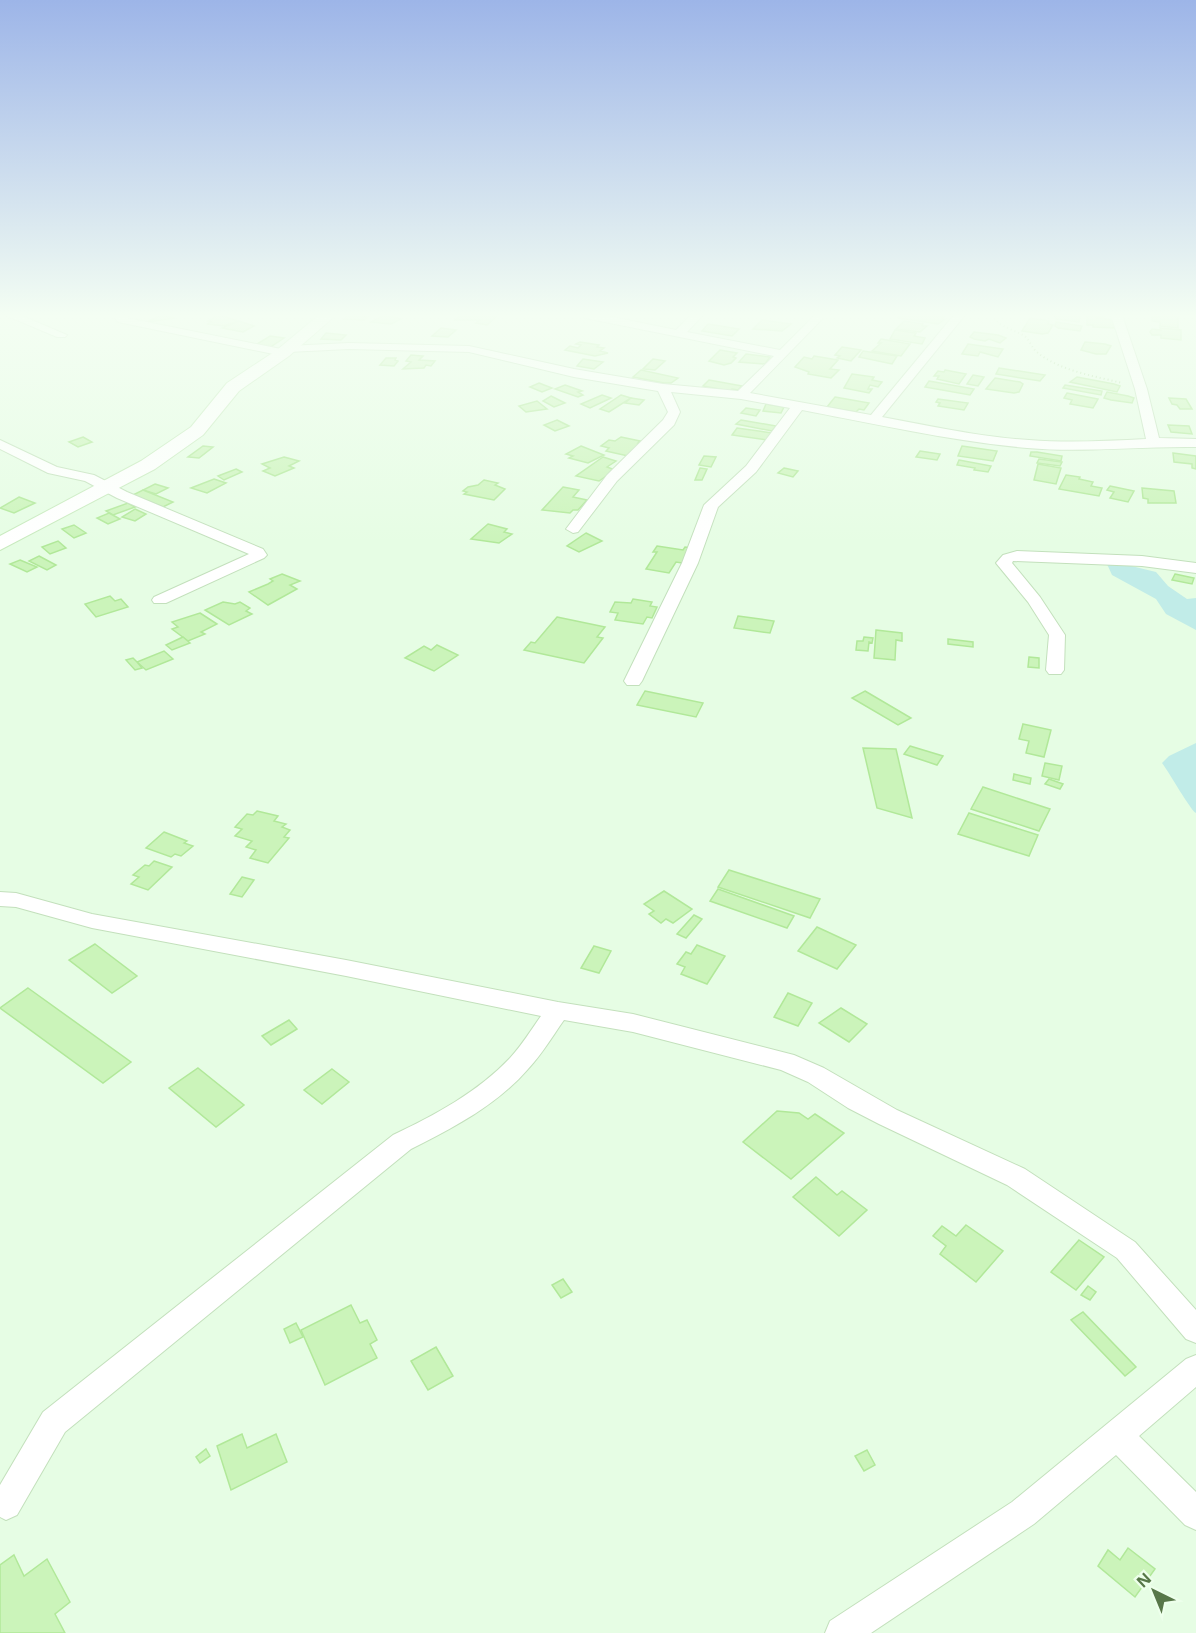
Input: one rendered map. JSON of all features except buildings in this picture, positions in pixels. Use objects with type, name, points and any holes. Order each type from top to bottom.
[{"type":"street","points":[[0,544],[148,465],[197,430],[229,391]]},
{"type":"street","points":[[573,529],[612,478],[669,422],[674,412],[664,391]]},
{"type":"street","points":[[699,391],[741,395],[975,438],[1029,444],[1088,446],[1153,442],[1196,443]]},
{"type":"street","points":[[741,395],[745,391]]},
{"type":"street","points":[[875,418],[897,391]]},
{"type":"street","points":[[1141,391],[1153,442]]},
{"type":"street","points":[[633,681],[690,562],[711,505],[751,469],[799,405]]},
{"type":"street","points":[[0,444],[53,470],[89,478],[122,495],[258,552],[259,555],[160,600]]},
{"type":"street","points":[[1054,670],[1057,635],[1034,600],[1004,564],[1008,558],[1017,556],[1142,561],[1196,568]]},
{"type":"street","points":[[0,899],[16,900],[92,921],[346,968],[558,1011],[633,1023],[786,1062],[816,1075],[888,1117],[1016,1177],[1126,1250],[1196,1330]]},
{"type":"street","points":[[6,1504],[54,1422],[402,1142],[439,1125],[477,1101],[515,1069],[558,1011]]},
{"type":"street","points":[[842,1633],[1023,1513],[1196,1369]]},
{"type":"street","points":[[1116,1434],[1196,1514]]},
{"type":"shaded area","points":[[1107,564],[1123,564],[1156,572],[1168,586],[1187,599],[1196,598],[1196,630],[1166,614],[1156,599],[1112,575]]},
{"type":"shaded area","points":[[1196,743],[1196,813],[1162,763],[1169,756]]}]
